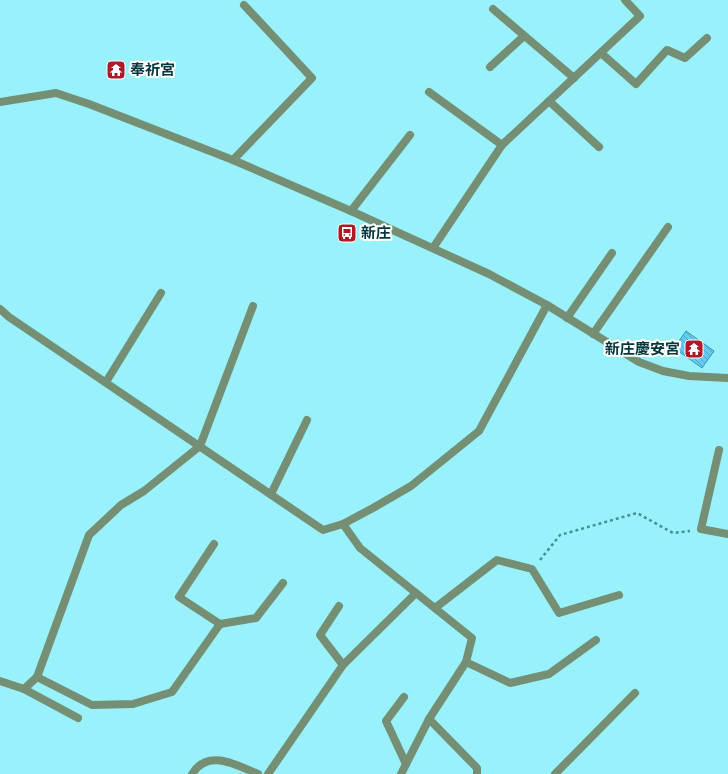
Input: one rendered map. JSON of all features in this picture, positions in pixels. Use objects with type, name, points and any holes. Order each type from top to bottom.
[{"type":"street","points":[[433,248],[502,145],[640,16],[625,0]]},
{"type":"street","points":[[233,160],[312,78],[244,5]]},
{"type":"street","points":[[493,9],[574,78]]},
{"type":"street","points":[[490,67],[524,36]]},
{"type":"street","points":[[601,53],[636,84],[667,50],[685,58],[707,38]]},
{"type":"street","points":[[429,92],[502,145]]},
{"type":"street","points":[[0,102],[56,93],[233,160],[351,211],[489,274],[546,305],[639,362],[662,371],[689,376],[728,378]]},
{"type":"street","points":[[549,101],[599,147]]},
{"type":"street","points":[[351,211],[410,135]]},
{"type":"street","points":[[593,334],[668,227]]},
{"type":"street","points":[[568,318],[612,253]]},
{"type":"street","points":[[106,382],[161,293]]},
{"type":"street","points":[[0,309],[16,322],[323,530],[343,524],[411,486],[479,431],[546,305]]},
{"type":"street","points":[[24,689],[37,677],[89,535],[121,505],[144,491],[200,446],[253,306]]},
{"type":"street","points":[[271,494],[308,420]]},
{"type":"street","points":[[719,450],[701,529],[728,534]]},
{"type":"street","points":[[343,524],[360,548],[472,638],[466,662],[429,719],[401,774]]},
{"type":"street","points":[[214,544],[179,597],[220,624],[256,618],[283,583]]},
{"type":"street","points":[[435,608],[497,560],[532,570],[560,613],[619,595]]},
{"type":"street","points":[[268,774],[343,665],[416,593]]},
{"type":"street","points":[[339,606],[320,635],[343,665]]},
{"type":"street","points":[[37,677],[92,705],[133,704],[140,702],[172,692],[220,624]]},
{"type":"street","points":[[466,662],[510,683],[549,674],[596,640]]},
{"type":"street","points":[[0,680],[24,689],[78,718]]},
{"type":"street","points":[[555,774],[635,693]]},
{"type":"street","points":[[404,697],[386,722],[406,764]]},
{"type":"street","points":[[429,719],[479,772]]},
{"type":"street","points":[[192,774],[199,766],[207,762],[219,760],[258,774]]},
{"type":"path","points":[[532,570],[560,534],[637,513],[673,533],[701,529]]},
{"type":"building","name":"新庄慶安宮","points":[[686,331],[714,351],[702,368],[674,348]]},
{"type":"place","name":"奉祈宮","points":[[116,70]]},
{"type":"place","name":"新庄","points":[[347,233]]},
{"type":"place","name":"新庄慶安宮","points":[[694,349]]}]
